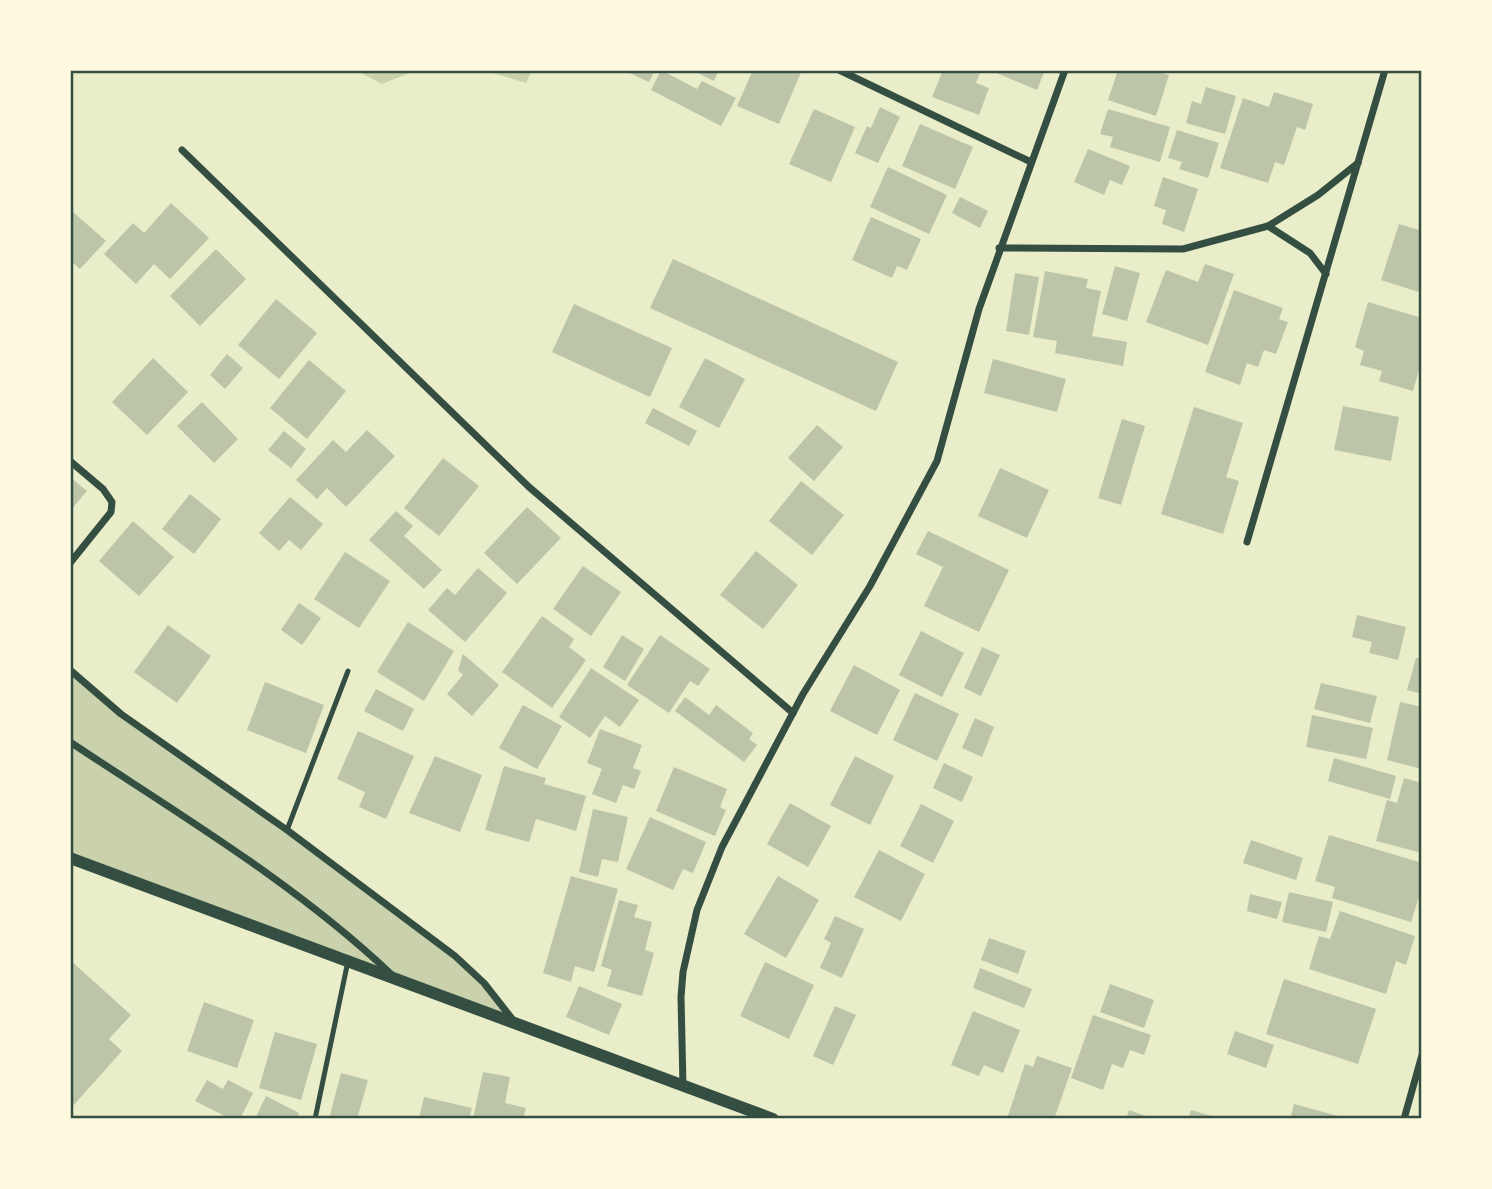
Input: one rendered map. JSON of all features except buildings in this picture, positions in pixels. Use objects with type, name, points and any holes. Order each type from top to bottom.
[{"type":"street","points":[[839,70],[1031,162]]},
{"type":"street","points":[[683,1086],[683,972],[697,911],[722,847],[793,713],[870,586],[937,461],[979,309],[1065,70]]},
{"type":"street","points":[[1247,542],[1385,70]]},
{"type":"street","points":[[183,150],[529,486],[793,713]]},
{"type":"street","points":[[999,248],[1183,249],[1268,226],[1318,195],[1359,163]]},
{"type":"street","points":[[1268,226],[1310,253],[1326,274]]},
{"type":"street","points":[[70,461],[103,489],[112,502],[111,512],[70,563]]},
{"type":"street","points":[[70,670],[121,714],[287,830],[455,956],[484,983],[513,1021]]},
{"type":"street","points":[[70,742],[250,861],[333,923],[394,977]]},
{"type":"street","points":[[70,858],[773,1119]]},
{"type":"street","points":[[1404,1119],[1422,1055]]},
{"type":"lane","points":[[287,830],[348,671]]},
{"type":"lane","points":[[315,1119],[348,961]]},
{"type":"green space","points":[[355,70],[417,70],[382,84]]},
{"type":"green space","points":[[483,70],[532,70],[526,83]]},
{"type":"green space","points":[[70,670],[121,714],[287,830],[484,983],[513,1021],[70,858]]}]
